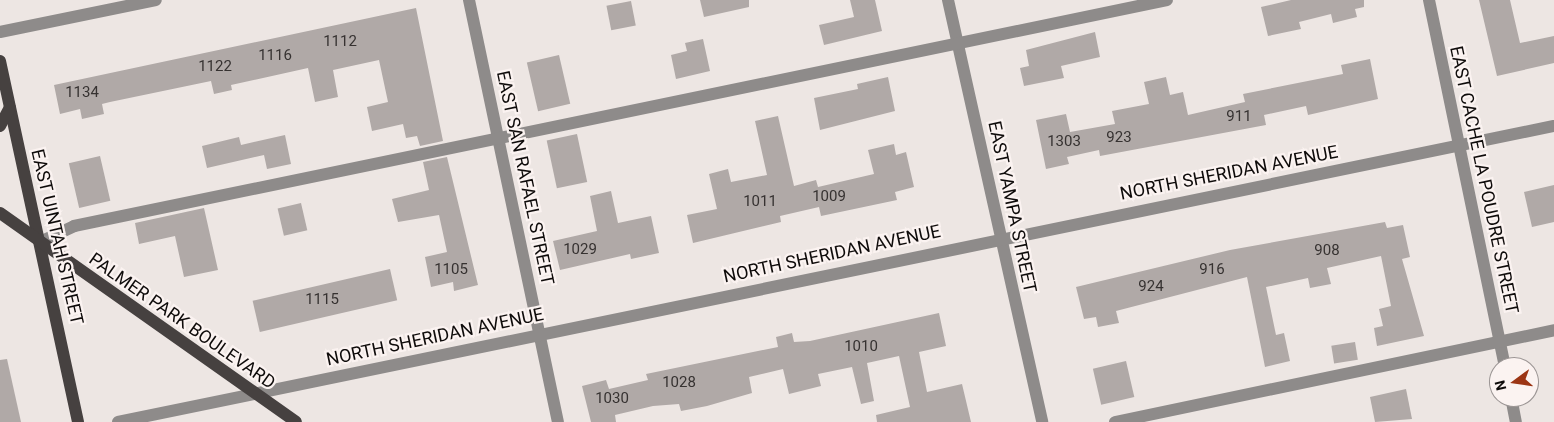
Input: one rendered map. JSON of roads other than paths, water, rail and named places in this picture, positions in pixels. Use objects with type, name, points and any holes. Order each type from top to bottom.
[{"type":"main road","name":"EAST UINTAH STREET","points":[[0,61],[78,422]]},
{"type":"main road","points":[[0,126],[10,107]]},
{"type":"main road","name":"PALMER PARK BOULEVARD","points":[[0,213],[253,394],[296,422]]},
{"type":"street","points":[[0,32],[156,0]]},
{"type":"street","name":"EAST SAN RAFAEL STREET","points":[[470,0],[558,422]]},
{"type":"street","name":"EAST YAMPA STREET","points":[[948,0],[1042,422]]},
{"type":"street","points":[[40,242],[74,226],[1167,0]]},
{"type":"street","name":"EAST CACHE LA POUDRE STREET","points":[[1429,0],[1503,357]]},
{"type":"street","name":"NORTH SHERIDAN AVENUE","points":[[118,422],[1000,238],[1554,126]]},
{"type":"street","points":[[1115,422],[1554,330]]},
{"type":"street","points":[[1513,407],[1516,422]]}]
